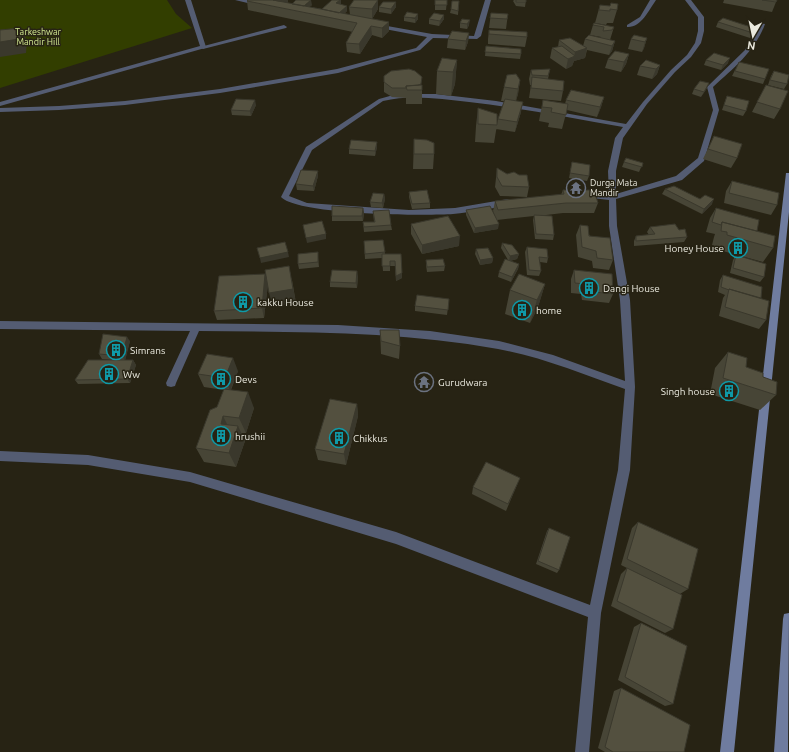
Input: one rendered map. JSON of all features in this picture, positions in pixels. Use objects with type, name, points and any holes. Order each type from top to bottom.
[{"type":"street","points":[[188,0],[203,47]]},
{"type":"street","points":[[238,0],[268,6]]},
{"type":"street","points":[[372,25],[432,36],[475,38],[478,36],[488,0]]},
{"type":"street","points":[[629,26],[642,18],[653,0]]},
{"type":"street","points":[[582,752],[595,613],[624,470],[630,387],[625,300],[613,226],[612,170],[619,138],[645,103],[663,82],[689,56],[698,43],[701,31],[701,17],[688,0]]},
{"type":"street","points":[[572,194],[612,198],[679,178],[701,159],[716,110],[710,88],[751,47],[759,34],[762,24]]},
{"type":"street","points":[[0,104],[203,47],[284,27]]},
{"type":"street","points":[[0,110],[59,108],[125,103],[236,88],[338,71],[418,48],[432,36]]},
{"type":"street","points":[[518,201],[455,211],[409,213],[306,205],[285,197],[309,149],[381,100],[397,96],[436,96],[496,103],[628,126]]},
{"type":"street","points":[[727,752],[789,175]]},
{"type":"street","points":[[0,325],[338,329],[430,335],[499,345],[553,358],[630,387]]},
{"type":"street","points":[[171,383],[196,327]]},
{"type":"street","points":[[0,456],[88,460],[190,477],[396,538],[595,613]]},
{"type":"street","points":[[781,752],[789,619]]},
{"type":"green space","name":"Tarkeshwar Mandir Hill","points":[[0,0],[167,0],[176,14],[192,28],[0,88]]},
{"type":"building","points":[[273,0],[389,22],[382,28],[371,26],[359,44],[346,43],[357,23],[247,1]]},
{"type":"building","points":[[296,0],[311,0],[304,6],[292,4]]},
{"type":"building","points":[[332,0],[340,0],[336,3],[347,6],[339,13],[322,9]]},
{"type":"building","points":[[354,0],[378,0],[372,9],[349,7]]},
{"type":"building","points":[[435,0],[447,0],[447,5],[435,5]]},
{"type":"building","points":[[516,0],[526,0],[526,2],[516,2]]},
{"type":"building","points":[[762,0],[777,0],[776,2]]},
{"type":"building","points":[[452,1],[459,1],[458,11],[451,9]]},
{"type":"building","points":[[383,2],[396,2],[391,9],[379,7]]},
{"type":"building","points":[[611,3],[618,4],[617,10],[599,10],[600,5],[610,6]]},
{"type":"building","points":[[407,12],[418,14],[415,18],[404,17]]},
{"type":"building","points":[[434,13],[444,15],[440,21],[429,19]]},
{"type":"building","points":[[491,13],[508,14],[507,19],[490,18]]},
{"type":"building","points":[[723,18],[757,29],[753,33],[718,22]]},
{"type":"building","points":[[462,19],[470,20],[467,24],[460,23]]},
{"type":"building","points":[[594,23],[614,27],[612,30],[603,31],[604,27],[593,25]]},
{"type":"building","points":[[21,28],[19,39],[0,42],[0,30]]},
{"type":"building","points":[[489,30],[527,32],[527,37],[489,34]]},
{"type":"building","points":[[452,31],[469,33],[466,41],[448,39]]},
{"type":"building","points":[[589,35],[615,41],[612,46],[585,39]]},
{"type":"building","points":[[634,35],[647,38],[645,42],[631,39]]},
{"type":"building","points":[[570,38],[587,48],[575,52],[559,40]]},
{"type":"building","points":[[486,46],[521,49],[521,54],[485,52]]},
{"type":"building","points":[[562,46],[575,56],[568,59],[552,48]]},
{"type":"building","points":[[615,51],[629,54],[624,62],[608,59]]},
{"type":"building","points":[[714,53],[730,58],[723,65],[706,60]]},
{"type":"building","points":[[442,58],[457,60],[453,72],[437,71]]},
{"type":"building","points":[[646,60],[660,65],[656,69],[640,66]]},
{"type":"building","points":[[739,62],[769,69],[765,79],[735,71]]},
{"type":"building","points":[[409,69],[415,71],[422,77],[421,84],[406,86],[406,88],[392,88],[384,82],[384,76],[391,71]]},
{"type":"building","points":[[550,69],[548,76],[532,75],[531,70]]},
{"type":"building","points":[[774,71],[789,75],[787,84],[770,80]]},
{"type":"building","points":[[516,74],[520,80],[518,89],[504,87],[507,75]]},
{"type":"building","points":[[532,77],[564,81],[563,91],[531,88]]},
{"type":"building","points":[[700,81],[709,83],[704,92],[694,89]]},
{"type":"building","points":[[422,85],[422,90],[407,90],[406,86]]},
{"type":"building","points":[[766,85],[788,91],[780,109],[757,102]]},
{"type":"building","points":[[571,90],[604,97],[600,107],[566,100]]},
{"type":"building","points":[[727,96],[749,101],[746,111],[724,105]]},
{"type":"building","points":[[236,99],[255,100],[250,111],[231,110]]},
{"type":"building","points":[[505,99],[523,102],[517,122],[498,119]]},
{"type":"building","points":[[543,100],[568,104],[566,115],[551,112],[552,108],[542,107]]},
{"type":"building","points":[[478,108],[497,114],[497,125],[478,124]]},
{"type":"building","points":[[714,136],[742,144],[737,158],[708,149]]},
{"type":"building","points":[[414,139],[427,140],[434,143],[434,154],[414,154]]},
{"type":"building","points":[[351,140],[377,142],[375,151],[349,149]]},
{"type":"building","points":[[626,158],[643,163],[642,167],[624,162]]},
{"type":"building","points":[[572,162],[590,165],[589,176],[570,173]]},
{"type":"building","points":[[497,168],[507,174],[514,172],[519,175],[527,175],[529,187],[502,186],[497,177]]},
{"type":"building","points":[[301,170],[318,171],[313,186],[296,184]]},
{"type":"building","points":[[732,181],[779,193],[777,205],[729,193]]},
{"type":"building","points":[[674,186],[700,199],[705,195],[714,199],[704,209],[665,189]]},
{"type":"building","points":[[427,190],[430,203],[412,204],[409,192]]},
{"type":"building","points":[[563,190],[594,190],[598,203],[566,203],[498,210],[495,201],[564,194]]},
{"type":"building","points":[[373,193],[384,194],[382,203],[370,202]]},
{"type":"building","points":[[332,206],[363,208],[362,216],[332,216]]},
{"type":"building","points":[[490,206],[499,224],[475,228],[466,210]]},
{"type":"building","points":[[716,208],[759,220],[757,231],[722,222],[721,225],[712,222]]},
{"type":"building","points":[[389,210],[391,225],[364,227],[363,222],[375,222],[373,211]]},
{"type":"building","points":[[534,215],[552,216],[554,235],[536,234]]},
{"type":"building","points":[[448,216],[460,236],[422,245],[411,224]]},
{"type":"building","points":[[322,221],[326,234],[306,238],[303,225]]},
{"type":"building","points":[[722,222],[775,236],[773,248],[727,235],[727,232],[721,231]]},
{"type":"building","points":[[675,224],[679,230],[685,229],[687,237],[636,241],[636,236],[655,234],[650,227]]},
{"type":"building","points":[[580,225],[588,226],[589,236],[610,238],[613,260],[597,258],[596,251],[582,247]]},
{"type":"building","points":[[383,240],[385,252],[365,254],[364,241]]},
{"type":"building","points":[[285,242],[288,252],[260,258],[257,248]]},
{"type":"building","points":[[502,243],[512,245],[519,254],[510,256]]},
{"type":"building","points":[[527,247],[547,249],[548,258],[539,257],[541,271],[529,270]]},
{"type":"building","points":[[488,248],[493,258],[480,260],[476,249]]},
{"type":"building","points":[[318,252],[318,262],[298,264],[298,254]]},
{"type":"building","points":[[382,254],[401,254],[402,273],[396,276],[395,261],[390,261],[390,266],[382,266]]},
{"type":"building","points":[[736,255],[766,264],[764,277],[733,268]]},
{"type":"building","points":[[443,259],[445,266],[427,267],[426,260]]},
{"type":"building","points":[[505,259],[519,264],[512,277],[499,272]]},
{"type":"building","points":[[289,266],[293,289],[269,293],[265,270]]},
{"type":"building","points":[[332,270],[357,271],[356,283],[330,282]]},
{"type":"building","points":[[574,270],[612,274],[613,294],[585,291],[585,284],[575,283]]},
{"type":"building","name":"kakku House","points":[[265,274],[262,308],[214,311],[219,276]]},
{"type":"building","points":[[519,274],[545,284],[537,300],[510,290]]},
{"type":"building","points":[[723,275],[762,287],[761,298],[721,287]]},
{"type":"building","points":[[729,289],[769,301],[766,320],[725,307]]},
{"type":"building","points":[[417,295],[449,299],[448,310],[415,306]]},
{"type":"building","points":[[380,330],[399,330],[400,346],[381,341]]},
{"type":"building","name":"Simrans","points":[[103,334],[127,337],[122,356],[99,354]]},
{"type":"building","points":[[728,352],[747,358],[746,367],[763,373],[763,377],[777,382],[776,395],[723,378]]},
{"type":"building","points":[[207,354],[233,358],[225,378],[198,374]]},
{"type":"building","name":"Ww","points":[[88,360],[133,360],[127,379],[75,380]]},
{"type":"building","points":[[224,389],[248,392],[239,418],[223,416],[221,424],[238,426],[229,453],[196,448],[210,410],[217,407]]},
{"type":"building","name":"Chikkus","points":[[330,399],[357,404],[344,454],[315,449]]},
{"type":"building","points":[[486,462],[520,478],[508,504],[473,487]]},
{"type":"building","points":[[638,522],[698,549],[688,589],[627,559]]},
{"type":"building","points":[[549,528],[570,537],[559,570],[538,561]]},
{"type":"building","points":[[627,568],[682,595],[673,629],[617,601]]},
{"type":"building","points":[[641,623],[687,646],[673,704],[625,677]]},
{"type":"building","points":[[621,688],[690,725],[684,752],[613,752],[605,747]]},
{"type":"place","name":"Durga Mata Mandir","points":[[576,188]]},
{"type":"place","name":"Honey House","points":[[738,248]]},
{"type":"place","name":"Dangi House","points":[[589,288]]},
{"type":"place","name":"kakku House","points":[[243,302]]},
{"type":"place","name":"home","points":[[522,310]]},
{"type":"place","name":"Simrans","points":[[116,350]]},
{"type":"place","name":"Ww","points":[[109,374]]},
{"type":"place","name":"Devs","points":[[221,379]]},
{"type":"place","name":"Gurudwara","points":[[424,382]]},
{"type":"place","name":"Singh house","points":[[729,391]]},
{"type":"place","name":"hrushii","points":[[221,436]]},
{"type":"place","name":"Chikkus","points":[[339,438]]}]
